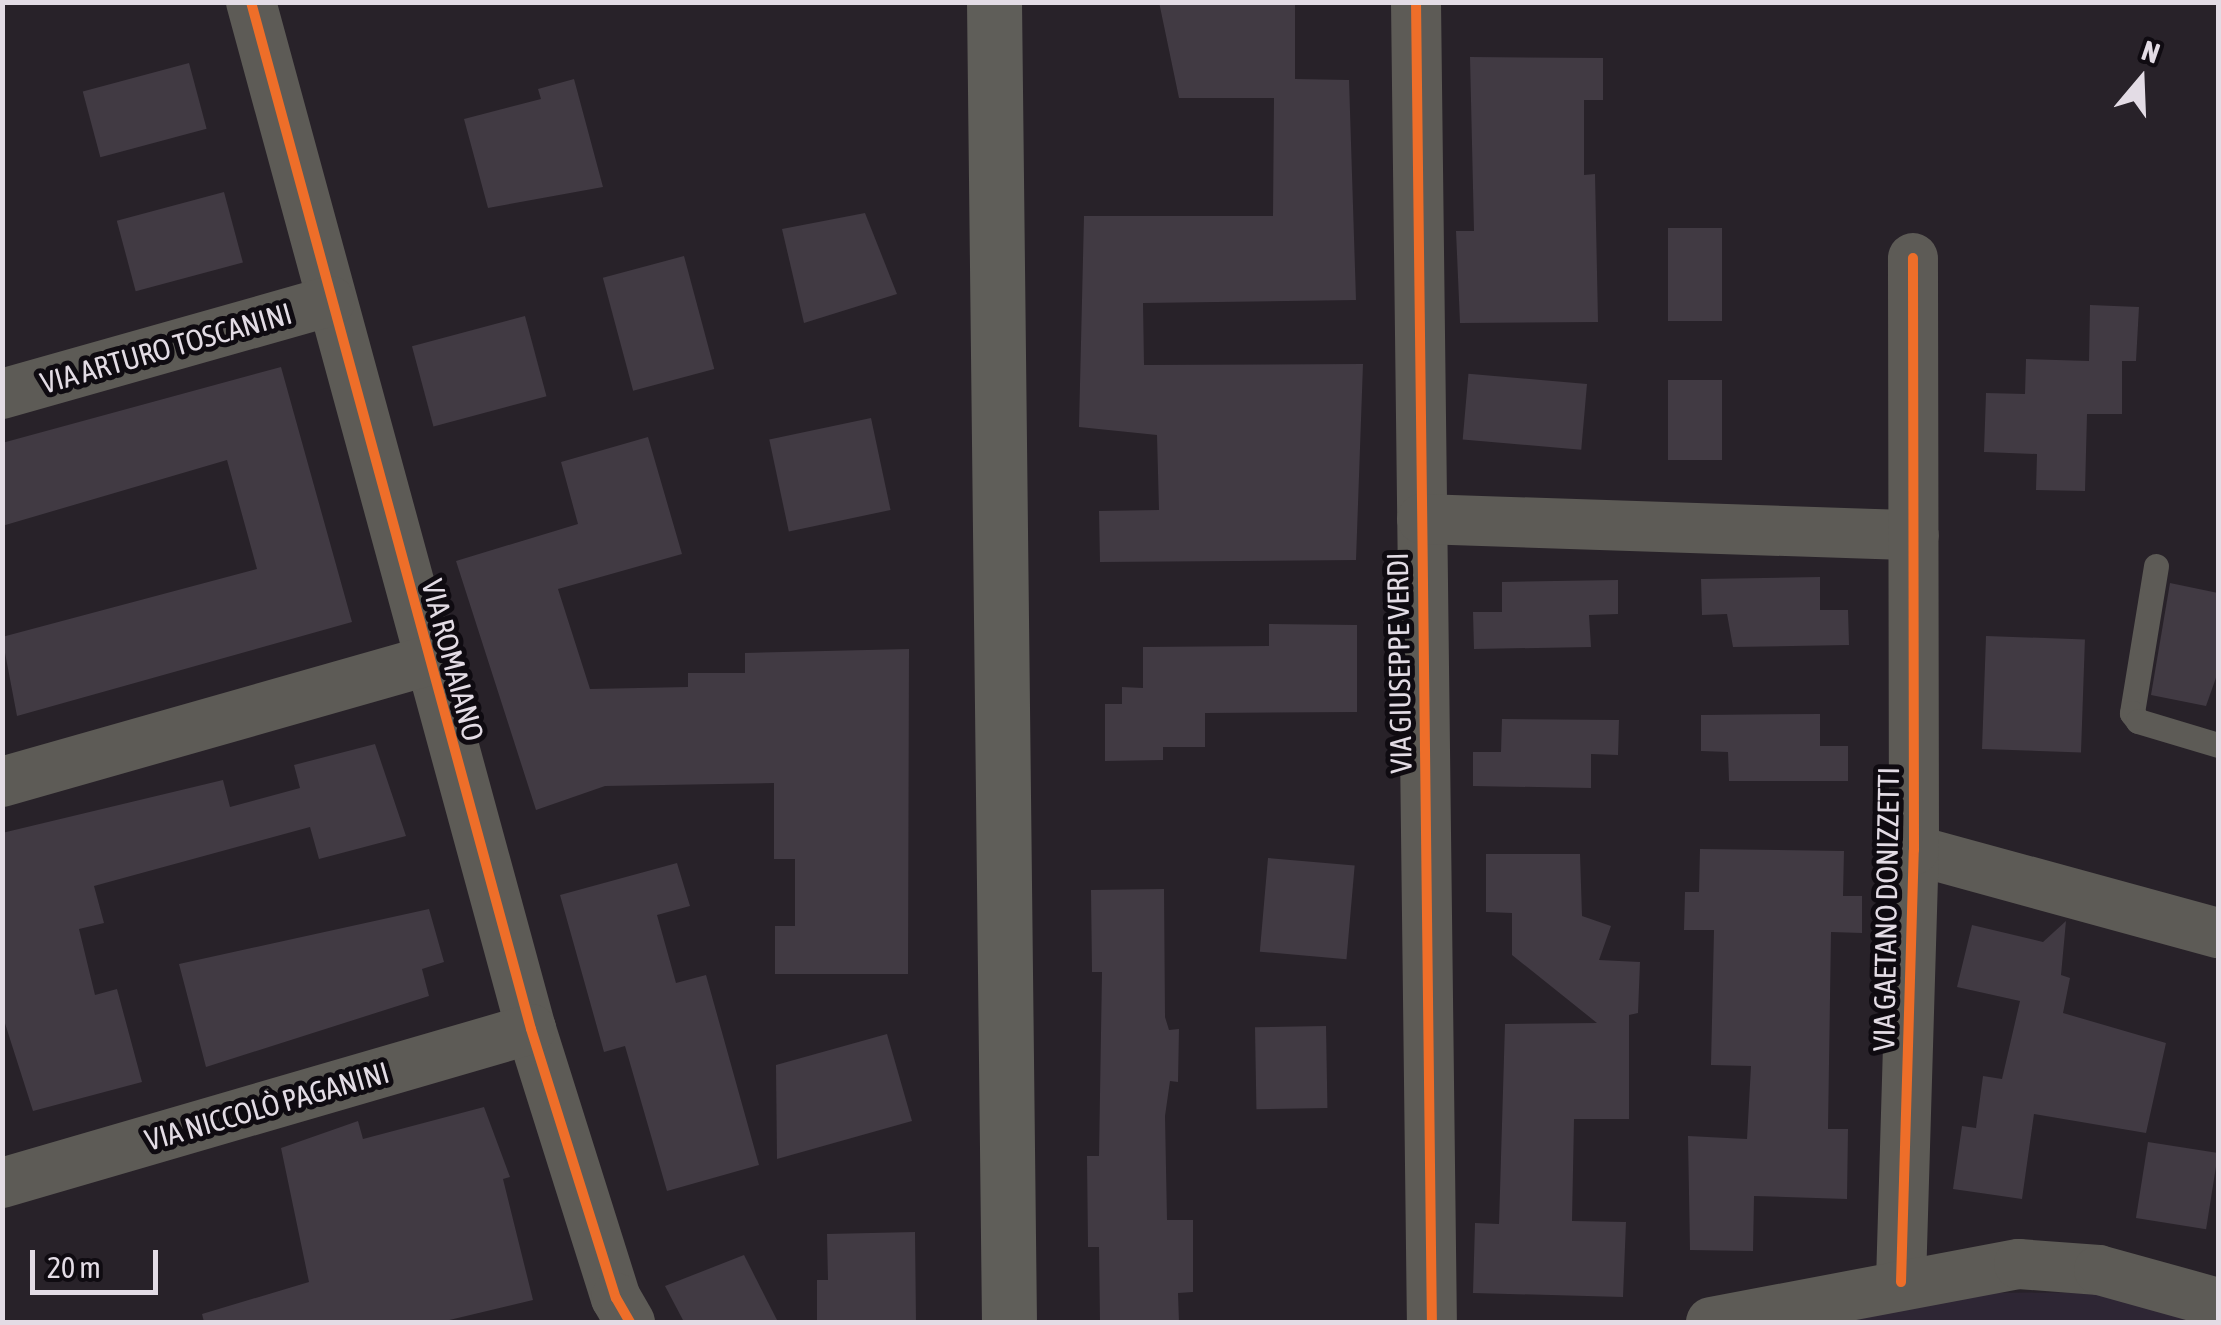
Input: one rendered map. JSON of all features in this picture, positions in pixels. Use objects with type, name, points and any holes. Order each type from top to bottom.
[{"type":"main road","points":[[994,2],[1010,1322]]},
{"type":"street","name":"VIA ROMAIANO","points":[[251,2],[426,660],[530,1029],[616,1298],[630,1322]]},
{"type":"street","name":"VIA GIUSEPPE VERDI","points":[[1416,2],[1432,1322]]},
{"type":"street","name":"VIA GAETANO DONIZZETTI","points":[[1901,1282],[1914,850],[1913,258]]},
{"type":"street","name":"VIA ARTURO TOSCANINI","points":[[2,394],[330,300]]},
{"type":"street","points":[[1422,518],[1914,536]]},
{"type":"street","points":[[2,782],[426,660]]},
{"type":"street","points":[[1914,850],[2218,932]]},
{"type":"street","name":"VIA NICCOLÒ PAGANINI","points":[[2,1182],[530,1029]]},
{"type":"street","points":[[1711,1322],[1901,1282],[2019,1264],[2099,1270],[2218,1302]]},
{"type":"lane","points":[[2156,566],[2132,712],[2138,721],[2218,745]]},
{"type":"shaded area","points":[[2122,1292],[2218,1322],[1823,1322],[1979,1293]]},
{"type":"building","points":[[1159,2],[1295,2],[1295,79],[1349,80],[1356,300],[1143,303],[1144,365],[1363,364],[1356,560],[1100,562],[1099,511],[1159,510],[1157,435],[1079,427],[1084,216],[1273,216],[1274,98],[1179,98]]},
{"type":"building","points":[[1470,57],[1603,58],[1603,100],[1584,100],[1584,175],[1595,174],[1598,322],[1460,323],[1456,231],[1474,231]]},
{"type":"building","points":[[189,63],[207,129],[100,157],[83,91]]},
{"type":"building","points":[[574,79],[603,187],[488,208],[464,119],[541,99],[538,89]]},
{"type":"building","points":[[224,192],[243,263],[136,291],[117,221]]},
{"type":"building","points":[[865,213],[897,294],[804,323],[782,229]]},
{"type":"building","points":[[1668,228],[1722,228],[1722,321],[1668,321]]},
{"type":"building","points":[[684,256],[714,369],[633,391],[603,278]]},
{"type":"building","points":[[2090,305],[2139,307],[2136,361],[2122,361],[2122,414],[2087,414],[2085,491],[2036,490],[2037,454],[1984,452],[1986,393],[2025,394],[2026,359],[2089,361]]},
{"type":"building","points":[[525,316],[546,396],[433,426],[412,346]]},
{"type":"building","points":[[281,367],[352,622],[17,716],[2,637],[257,569],[227,460],[2,526],[2,443]]},
{"type":"building","points":[[1468,374],[1587,384],[1581,450],[1463,439]]},
{"type":"building","points":[[1668,380],[1722,380],[1722,460],[1668,460]]},
{"type":"building","points":[[871,418],[891,510],[789,532],[769,440]]},
{"type":"building","points":[[648,437],[682,554],[558,589],[590,689],[688,687],[688,673],[745,673],[745,653],[909,649],[908,974],[775,974],[775,926],[795,926],[795,859],[774,859],[774,783],[605,786],[536,810],[456,561],[578,524],[561,462]]},
{"type":"building","points":[[1820,577],[1820,610],[1848,610],[1849,645],[1733,647],[1727,614],[1702,615],[1701,579]]},
{"type":"building","points":[[1618,580],[1618,614],[1589,615],[1591,647],[1474,649],[1473,612],[1502,612],[1502,582]]},
{"type":"building","points":[[2170,583],[2218,593],[2218,672],[2206,706],[2151,695]]},
{"type":"building","points":[[1269,624],[1357,625],[1357,712],[1205,713],[1205,747],[1163,747],[1163,760],[1105,761],[1105,704],[1122,704],[1122,687],[1143,688],[1143,647],[1269,646]]},
{"type":"building","points":[[1986,636],[2085,639],[2081,752],[1982,749]]},
{"type":"building","points":[[1820,714],[1820,746],[1848,746],[1848,781],[1729,781],[1728,752],[1701,751],[1701,715]]},
{"type":"building","points":[[1502,719],[1619,720],[1618,755],[1591,754],[1591,788],[1473,786],[1473,752],[1501,752]]},
{"type":"building","points":[[375,744],[406,836],[319,859],[310,827],[94,886],[104,923],[79,929],[95,995],[117,989],[142,1082],[33,1111],[2,1014],[2,833],[223,780],[230,807],[300,788],[294,765]]},
{"type":"building","points":[[1700,849],[1844,851],[1843,896],[1862,896],[1862,933],[1831,932],[1828,1129],[1848,1129],[1847,1199],[1754,1196],[1753,1251],[1690,1250],[1688,1136],[1747,1139],[1751,1066],[1711,1065],[1714,930],[1684,930],[1685,892],[1699,892]]},
{"type":"building","points":[[1486,854],[1580,854],[1582,916],[1611,926],[1599,960],[1640,962],[1638,1013],[1629,1015],[1629,1119],[1574,1119],[1572,1221],[1626,1222],[1623,1297],[1473,1293],[1475,1223],[1499,1224],[1505,1024],[1597,1023],[1512,955],[1512,913],[1486,912]]},
{"type":"building","points":[[1268,858],[1355,866],[1346,959],[1260,952]]},
{"type":"building","points":[[677,863],[690,906],[657,915],[676,983],[706,975],[759,1165],[667,1191],[625,1046],[604,1052],[560,895]]},
{"type":"building","points":[[1164,889],[1165,1017],[1169,1030],[1179,1029],[1178,1082],[1170,1081],[1165,1116],[1167,1220],[1193,1220],[1193,1292],[1178,1293],[1179,1322],[1100,1322],[1099,1247],[1088,1247],[1087,1156],[1099,1156],[1102,972],[1092,972],[1091,890]]},
{"type":"building","points":[[429,909],[444,962],[422,969],[429,996],[206,1067],[179,964]]},
{"type":"building","points":[[2066,921],[2061,975],[2070,978],[2063,1013],[2166,1043],[2146,1133],[2034,1114],[2022,1199],[1953,1189],[1962,1126],[1976,1128],[1983,1076],[2002,1079],[2020,1001],[1957,987],[1972,925],[2043,942]]},
{"type":"building","points":[[1326,1026],[1327,1108],[1256,1109],[1255,1027]]},
{"type":"building","points":[[887,1034],[912,1121],[777,1159],[776,1065]]},
{"type":"building","points":[[484,1107],[510,1177],[503,1179],[533,1300],[441,1322],[204,1322],[202,1314],[309,1282],[281,1148],[358,1121],[363,1139]]},
{"type":"building","points":[[2148,1142],[2218,1153],[2206,1229],[2136,1218]]},
{"type":"building","points":[[915,1232],[916,1322],[817,1322],[817,1280],[828,1280],[827,1234]]},
{"type":"building","points":[[744,1255],[778,1322],[684,1322],[665,1286]]},
{"type":"cycle path","points":[[251,2],[531,1029],[616,1298],[630,1322]]},
{"type":"cycle path","points":[[1416,2],[1432,1322]]},
{"type":"cycle path","points":[[1901,1282],[1914,850],[1913,258]]}]
